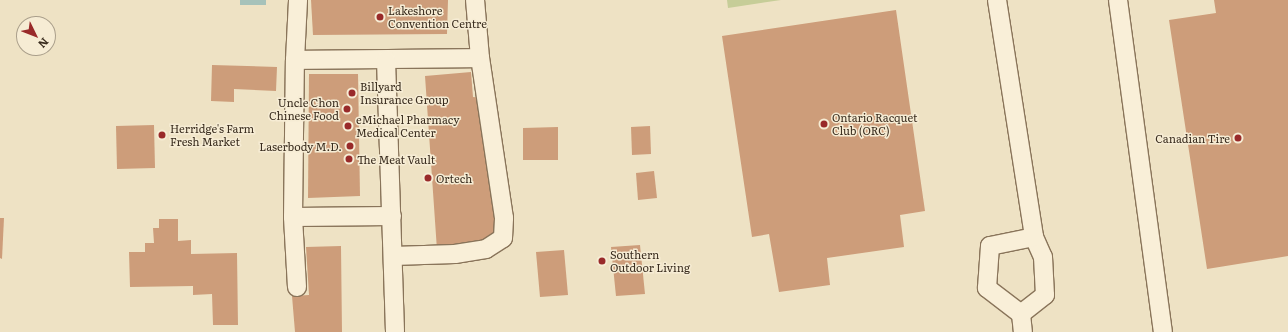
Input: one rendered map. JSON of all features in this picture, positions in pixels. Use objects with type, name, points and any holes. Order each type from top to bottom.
[{"type":"lane","points":[[298,0],[295,60],[293,217],[298,287]]},
{"type":"lane","points":[[393,256],[455,254],[486,249],[504,238],[504,218],[480,58],[475,0]]},
{"type":"lane","points":[[997,0],[1034,237],[1043,257],[1045,295],[1022,323],[987,288],[990,246],[1034,237]]},
{"type":"lane","points":[[1118,0],[1163,332]]},
{"type":"lane","points":[[295,60],[480,58]]},
{"type":"lane","points":[[386,60],[395,332]]},
{"type":"lane","points":[[293,217],[392,216]]},
{"type":"green space","points":[[727,0],[781,0],[728,8]]},
{"type":"water","points":[[240,0],[266,0],[266,5],[240,5]]},
{"type":"building","name":"Lakeshore Convention Centre","points":[[311,0],[448,0],[447,34],[313,35]]},
{"type":"building","name":"Canadian Tire","points":[[1214,0],[1288,0],[1288,256],[1207,269],[1169,20],[1216,13]]},
{"type":"building","name":"Ontario Racquet Club (ORC)","points":[[896,10],[925,211],[900,215],[904,247],[827,258],[830,285],[779,292],[769,234],[752,237],[722,36]]},
{"type":"building","points":[[212,65],[277,67],[276,91],[234,89],[234,102],[211,101]]},
{"type":"building","points":[[471,72],[473,97],[483,98],[498,227],[481,247],[437,250],[425,76]]},
{"type":"building","points":[[309,74],[358,74],[360,196],[308,198]]},
{"type":"building","points":[[154,125],[155,168],[117,169],[116,126]]},
{"type":"building","points":[[650,126],[651,154],[632,155],[631,127]]},
{"type":"building","points":[[558,127],[558,160],[523,160],[523,128]]},
{"type":"building","points":[[654,171],[657,198],[638,200],[636,173]]},
{"type":"building","points":[[0,218],[4,218],[2,259],[0,258]]},
{"type":"building","points":[[159,219],[178,219],[178,241],[191,240],[191,254],[237,253],[238,325],[213,325],[212,294],[193,295],[193,286],[130,287],[129,252],[145,252],[145,243],[154,243],[153,228],[159,228]]},
{"type":"building","points":[[640,245],[645,294],[616,296],[611,247]]},
{"type":"building","points":[[341,246],[342,332],[295,332],[292,296],[309,295],[306,247]]},
{"type":"building","points":[[564,250],[568,295],[540,297],[536,252]]},
{"type":"place","name":"Lakeshore Convention Centre","points":[[380,17]]},
{"type":"place","name":"Billyard Insurance Group","points":[[352,93]]},
{"type":"place","name":"Uncle Chon Chinese Food","points":[[347,109]]},
{"type":"place","name":"Ontario Racquet Club (ORC)","points":[[824,124]]},
{"type":"place","name":"eMichael Pharmacy Medical Center","points":[[348,126]]},
{"type":"place","name":"Herridge's Farm Fresh Market","points":[[162,135]]},
{"type":"place","name":"Canadian Tire","points":[[1238,138]]},
{"type":"place","name":"Laserbody M.D.","points":[[350,146]]},
{"type":"place","name":"The Meat Vault","points":[[349,159]]},
{"type":"place","name":"Ortech","points":[[428,178]]},
{"type":"place","name":"Southern Outdoor Living","points":[[602,261]]}]
